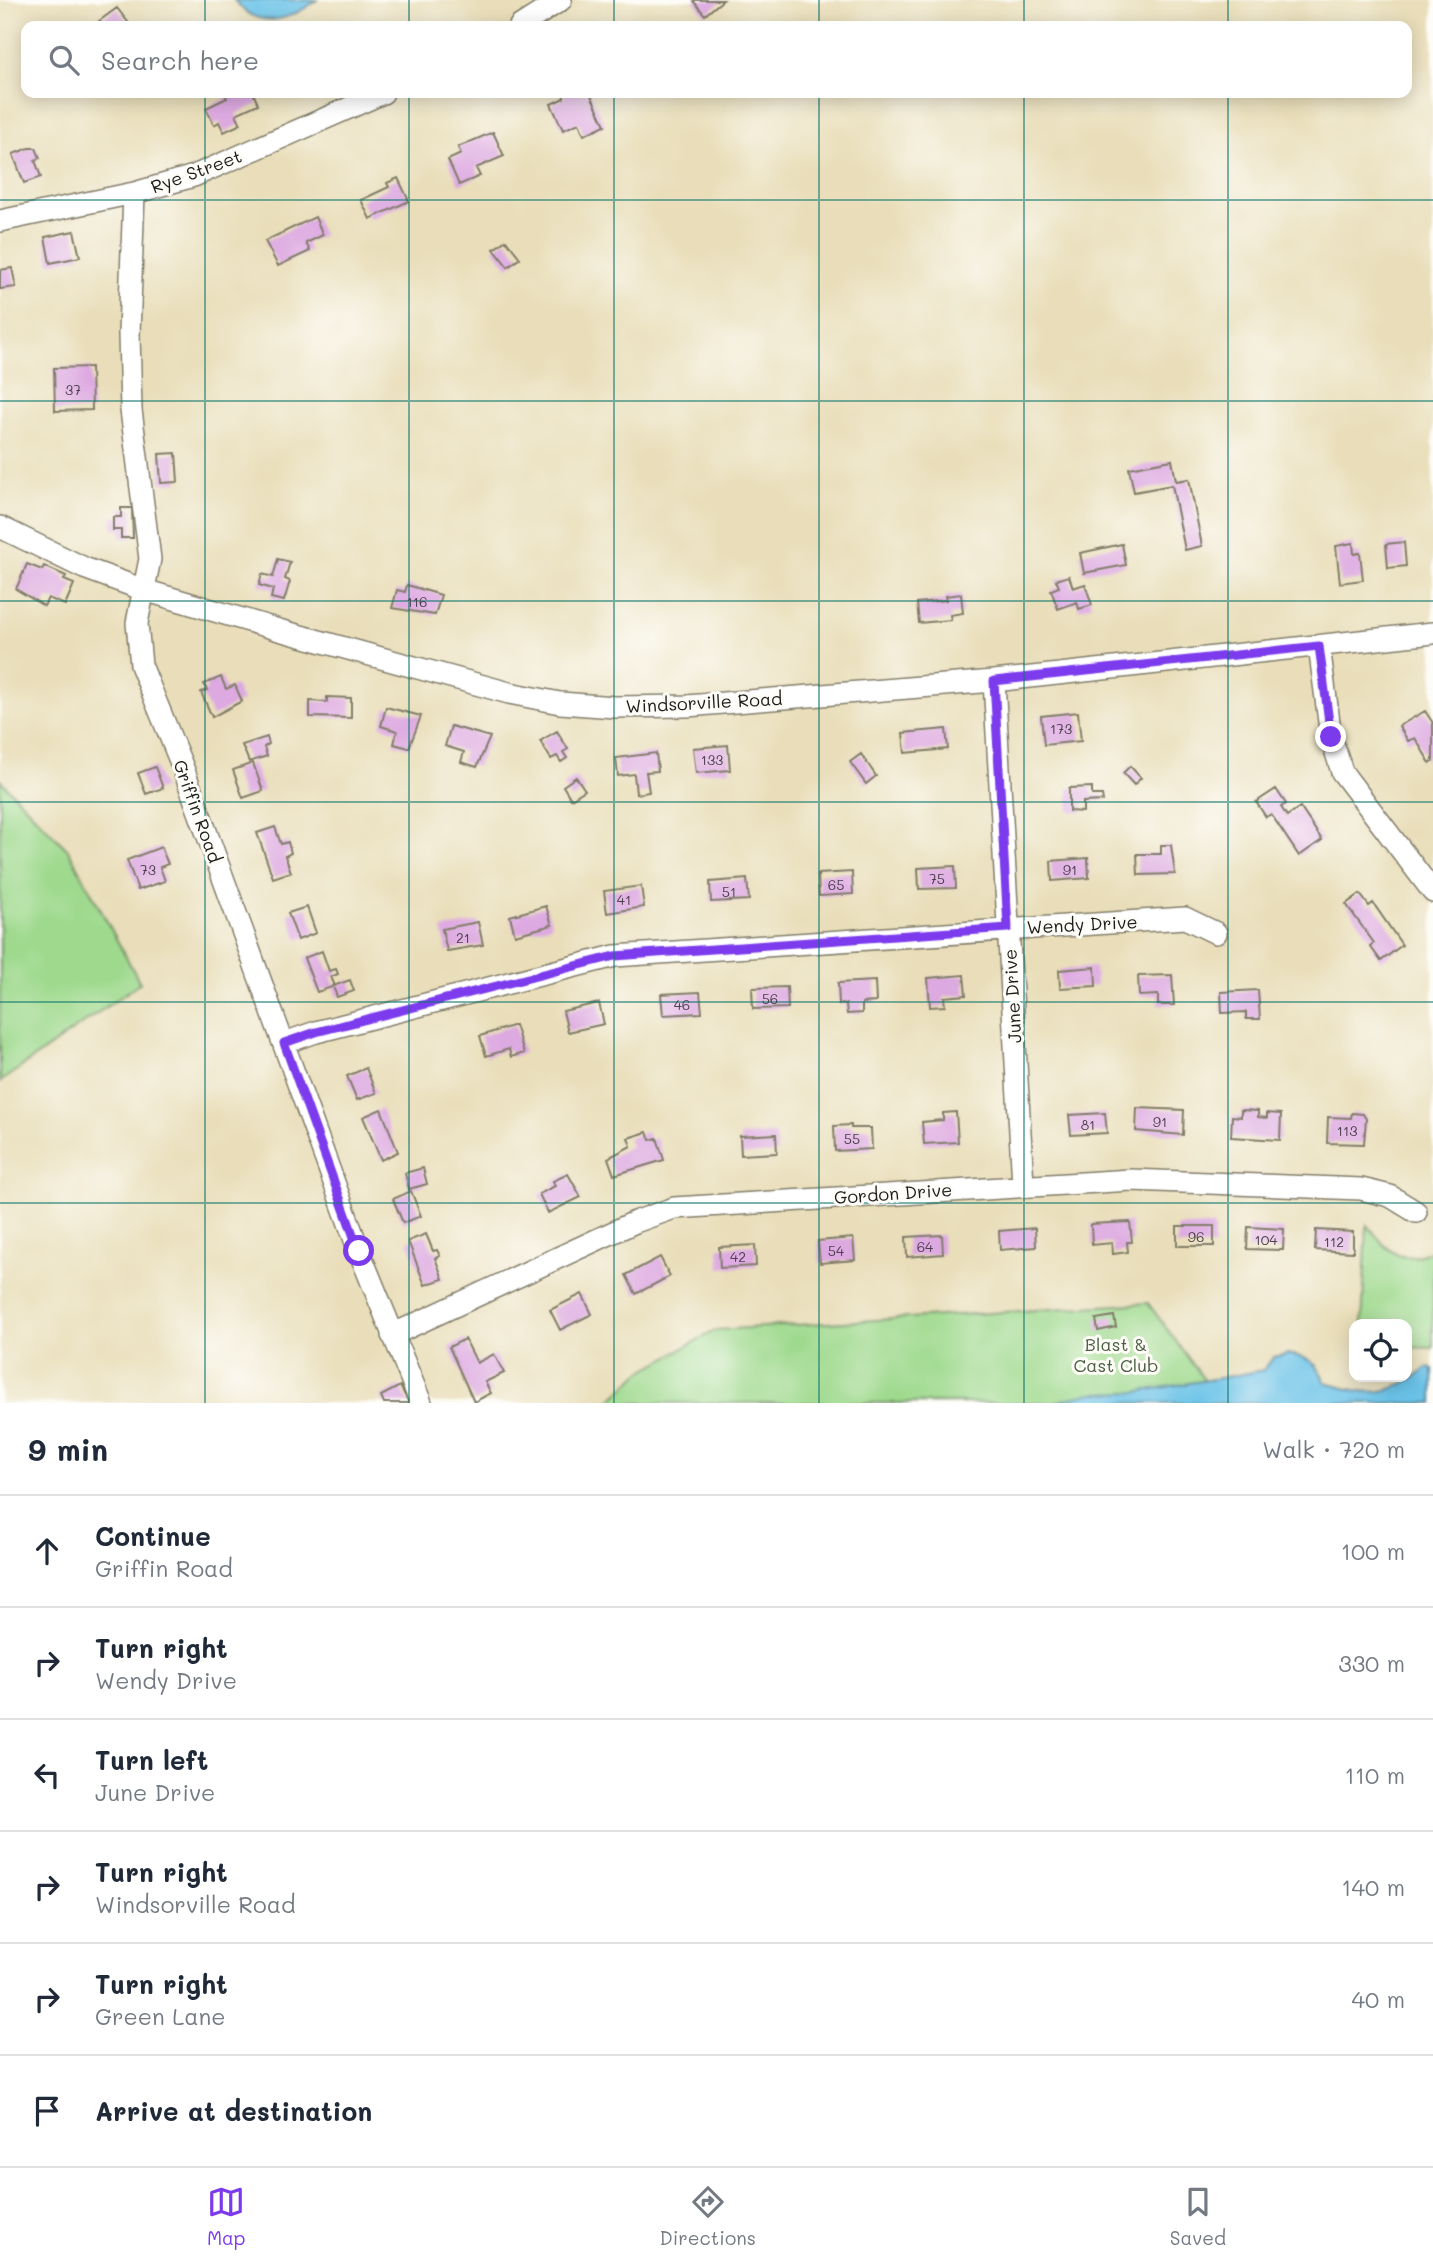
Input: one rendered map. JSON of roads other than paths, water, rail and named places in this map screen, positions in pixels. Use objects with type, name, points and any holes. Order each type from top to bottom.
[{"type":"street","points":[[528,21],[561,0]]},
{"type":"street","name":"Rye Street","points":[[0,221],[134,193],[194,176],[372,98]]},
{"type":"street","name":"Griffin Road","points":[[134,193],[129,334],[131,411],[150,559],[136,623],[141,665],[183,768],[392,1335],[421,1403]]},
{"type":"street","name":"Windsorville Road","points":[[0,527],[84,568],[144,590],[402,666],[560,703],[615,707],[687,706],[994,681],[1433,633]]},
{"type":"street","points":[[1319,646],[1331,737],[1342,772],[1433,892]]},
{"type":"street","name":"June Drive","points":[[994,681],[1023,1184]]},
{"type":"street","name":"Wendy Drive","points":[[284,1043],[316,1032],[615,956],[1185,918],[1216,933]]},
{"type":"street","name":"Gordon Drive","points":[[392,1335],[635,1222],[674,1208],[1023,1184],[1131,1180],[1360,1189],[1390,1196],[1416,1212]]},
{"type":"water","points":[[234,0],[317,0],[296,13],[274,20],[253,16]]},
{"type":"water","points":[[1288,1354],[1302,1357],[1320,1370],[1326,1383],[1369,1392],[1412,1382],[1412,1379],[1429,1367],[1433,1369],[1433,1403],[1052,1403],[1091,1393],[1136,1392],[1263,1370],[1274,1357]]},
{"type":"park label","name":"Blast & Cast Club","points":[[1116,1354]]}]
